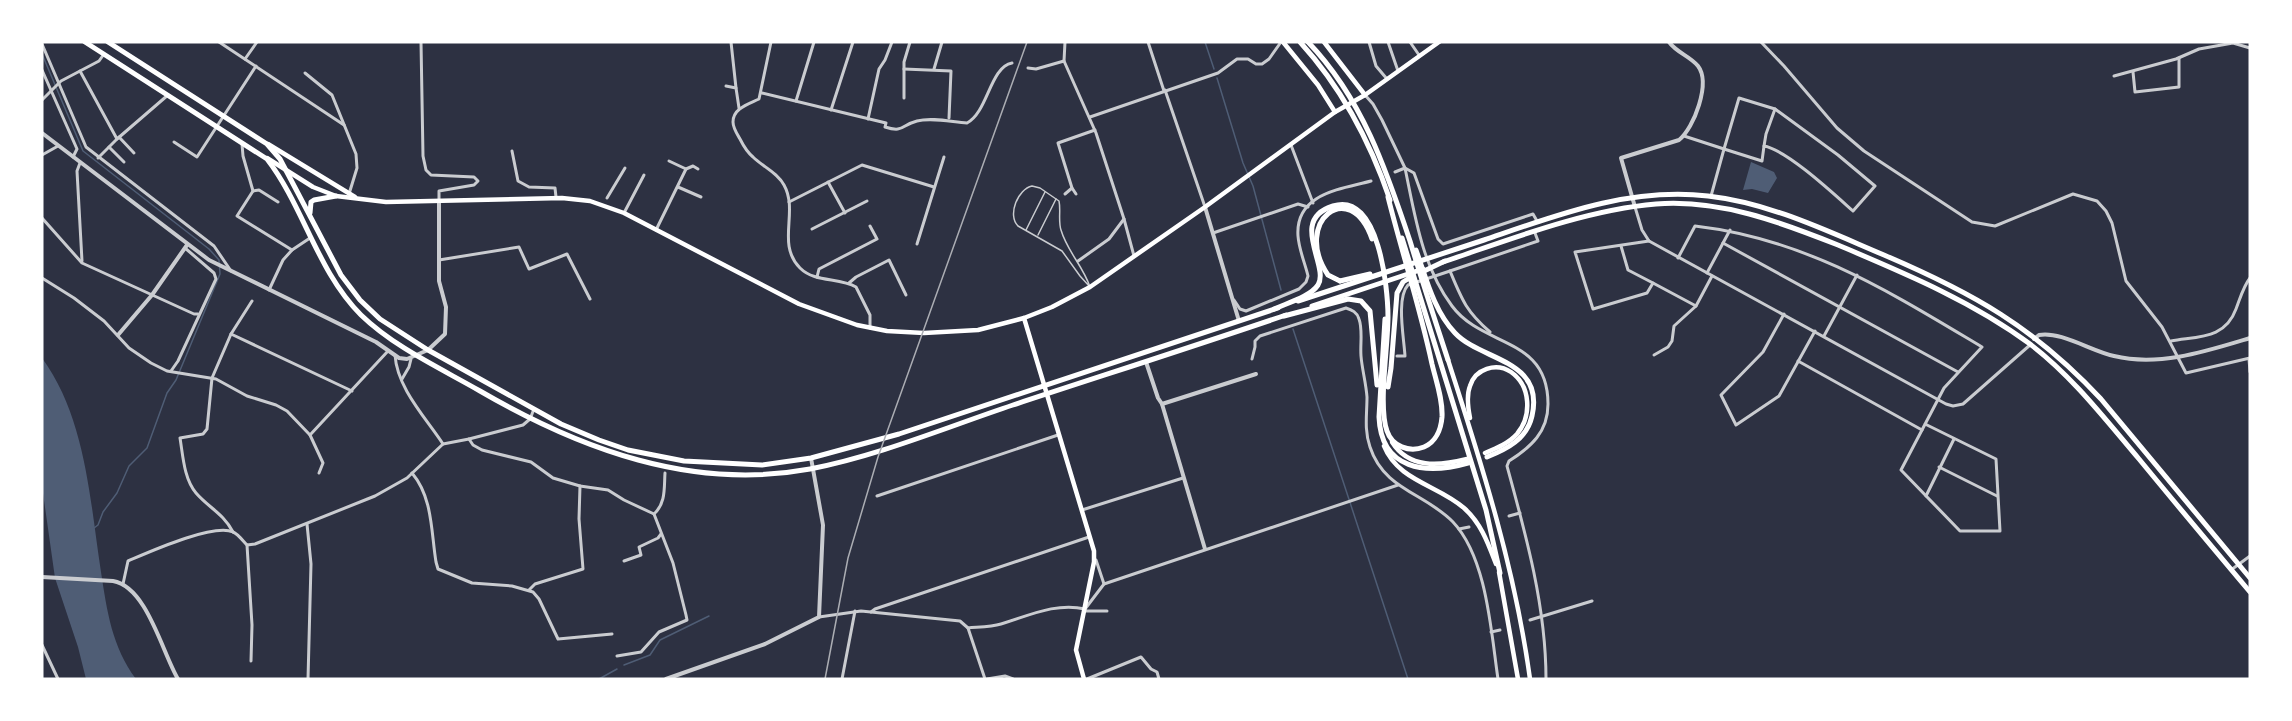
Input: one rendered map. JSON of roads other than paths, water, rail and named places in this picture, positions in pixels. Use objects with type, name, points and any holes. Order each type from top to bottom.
[{"type":"highway","points":[[85,42],[260,153],[274,168],[334,280],[349,302],[378,330],[418,356],[530,419],[582,442],[650,464],[733,474],[771,474],[813,468],[900,443],[1445,261],[1581,218],[1659,204],[1714,207],[1747,213],[1788,225],[1875,261],[1952,296],[2030,345],[2070,381],[2101,414],[2250,592]]},
{"type":"highway","points":[[108,42],[261,139],[274,151],[341,275],[360,300],[386,323],[428,350],[561,424],[599,440],[645,454],[672,459],[749,465],[812,458],[899,434],[1579,208],[1632,196],[1679,194],[1711,196],[1783,213],[1905,264],[1974,296],[2036,337],[2079,375],[2101,399],[2250,578]]},
{"type":"highway","points":[[1300,42],[1324,65]]},
{"type":"highway","points":[[1308,42],[1360,121],[1383,163],[1400,211],[1407,244],[1421,287],[1448,360]]},
{"type":"highway","points":[[1360,121],[1421,287],[1486,510],[1500,573]]},
{"type":"highway","points":[[310,216],[310,208],[314,200],[336,196]]},
{"type":"highway","points":[[1274,309],[1310,292],[1319,282],[1320,274],[1311,234],[1316,220],[1325,209],[1340,204],[1349,205],[1358,210],[1369,222],[1385,293],[1388,329],[1384,405],[1387,432],[1399,446],[1424,447],[1433,440],[1441,425],[1442,415],[1421,287]]},
{"type":"highway","points":[[1378,254],[1368,230],[1356,214],[1344,209],[1328,213],[1318,227],[1317,247],[1326,272],[1331,278],[1340,281],[1427,258]]},
{"type":"highway","points":[[1384,405],[1391,368],[1399,288],[1406,280],[1445,261]]},
{"type":"highway","points":[[1421,287],[1454,332],[1471,345],[1511,364],[1523,375],[1530,387],[1533,406],[1527,428],[1512,445],[1486,455]]},
{"type":"highway","points":[[1385,293],[1379,399],[1379,424],[1382,438],[1394,456],[1412,466],[1437,469],[1467,461]]},
{"type":"highway","points":[[1284,316],[1348,299],[1357,299],[1365,303],[1371,315],[1373,355],[1379,399]]},
{"type":"main road","points":[[1282,42],[1313,78],[1335,112]]},
{"type":"main road","points":[[1324,42],[1365,95]]},
{"type":"main road","points":[[260,153],[321,192],[336,196],[386,202],[556,199],[590,201],[624,213],[799,304],[828,316],[870,328],[902,332],[948,333],[978,330],[1024,318],[1052,307],[1090,286],[1205,207],[1335,112],[1365,95],[1439,42]]},
{"type":"main road","points":[[261,139],[349,194],[361,199]]},
{"type":"main road","points":[[1024,318],[1058,435],[1091,536],[1094,555],[1076,650],[1086,679]]},
{"type":"main road","points":[[1448,360],[1482,465]]},
{"type":"main road","points":[[1486,455],[1514,437],[1524,422],[1527,410],[1521,383],[1514,374],[1501,368],[1488,368],[1472,381],[1468,392],[1469,413],[1511,570],[1530,679]]},
{"type":"main road","points":[[1387,432],[1399,451],[1418,462],[1439,464],[1467,461]]},
{"type":"main road","points":[[1382,438],[1389,456],[1403,472],[1455,501],[1471,515],[1485,535],[1500,573],[1518,679]]},
{"type":"street","points":[[219,42],[344,125]]},
{"type":"street","points":[[245,60],[257,42]]},
{"type":"street","points":[[186,247],[226,270],[388,349],[401,359],[418,356],[428,350],[441,338],[446,329],[446,307],[439,281],[439,191],[474,185],[478,181],[474,177],[431,175],[426,170],[423,156],[421,42]]},
{"type":"street","points":[[731,42],[739,108],[733,119],[736,132],[754,158],[779,178],[785,188],[789,202],[787,241],[789,249],[800,268],[817,277],[849,283],[856,287],[872,321],[870,328]]},
{"type":"street","points":[[739,108],[759,99],[762,93],[771,42]]},
{"type":"street","points":[[796,101],[814,42]]},
{"type":"street","points":[[831,110],[853,42]]},
{"type":"street","points":[[868,119],[879,69],[892,42]]},
{"type":"street","points":[[902,42],[910,43],[904,62],[904,98]]},
{"type":"street","points":[[934,69],[942,42]]},
{"type":"street","points":[[1065,42],[1064,60],[1095,130],[1134,256]]},
{"type":"street","points":[[1148,42],[1205,207],[1239,321]]},
{"type":"street","points":[[1090,117],[1218,73],[1237,59],[1248,58],[1258,64],[1264,63],[1282,42]]},
{"type":"street","points":[[1369,42],[1376,66],[1387,80]]},
{"type":"street","points":[[1388,42],[1398,71]]},
{"type":"street","points":[[1410,42],[1419,56]]},
{"type":"street","points":[[1669,42],[1677,51],[1697,65],[1704,79],[1694,118],[1684,136],[1621,158],[1642,230],[1649,241],[1937,399],[1950,405],[1963,404],[2030,345],[2036,337],[2043,334],[2053,334],[2116,357],[2146,359],[2179,356],[2250,338]]},
{"type":"street","points":[[1761,42],[1837,128],[1864,151],[1972,222],[1995,226],[2073,194],[2097,201],[2106,210],[2112,223],[2127,281],[2172,343],[2186,373],[2250,358],[2250,372]]},
{"type":"street","points":[[42,44],[86,147],[214,246],[229,265],[232,273]]},
{"type":"street","points":[[2114,76],[2179,58],[2199,49],[2229,44],[2242,44],[2250,48]]},
{"type":"street","points":[[42,100],[58,84],[99,61],[104,54]]},
{"type":"street","points":[[2133,71],[2135,92],[2179,87],[2179,58]]},
{"type":"street","points":[[1028,68],[1036,69],[1064,60]]},
{"type":"street","points":[[762,93],[886,123],[885,127],[897,130],[917,121],[967,123],[972,120],[984,102],[1000,70],[1012,63]]},
{"type":"street","points":[[174,142],[197,157],[255,66]]},
{"type":"street","points":[[904,69],[951,70],[949,118]]},
{"type":"street","points":[[42,70],[76,149],[73,157]]},
{"type":"street","points":[[80,71],[118,138],[134,153]]},
{"type":"street","points":[[306,74],[332,95],[357,161],[349,194]]},
{"type":"street","points":[[726,86],[736,88]]},
{"type":"street","points":[[98,158],[168,95]]},
{"type":"street","points":[[1365,95],[1373,104],[1405,168],[1425,253],[1442,292],[1462,317],[1477,328],[1518,347],[1534,361],[1543,376],[1548,408],[1544,427],[1535,441],[1509,461],[1507,466],[1528,546],[1544,639],[1546,679]]},
{"type":"street","points":[[1711,196],[1739,98],[1775,109],[1838,155],[1875,186],[1853,211],[1814,177],[1773,149],[1764,146]]},
{"type":"street","points":[[1684,136],[1762,160],[1766,134],[1775,109]]},
{"type":"street","points":[[1076,194],[1058,143],[1095,130]]},
{"type":"street","points":[[42,133],[186,247],[216,276],[171,372]]},
{"type":"street","points":[[242,142],[243,156],[253,191]]},
{"type":"street","points":[[1292,145],[1312,202]]},
{"type":"street","points":[[42,155],[58,146]]},
{"type":"street","points":[[109,147],[123,162]]},
{"type":"street","points":[[512,151],[518,181],[529,187],[555,188],[556,199]]},
{"type":"street","points":[[917,244],[944,157]]},
{"type":"street","points":[[669,161],[686,170]]},
{"type":"street","points":[[80,163],[77,171],[82,263]]},
{"type":"street","points":[[789,202],[864,165],[934,187]]},
{"type":"street","points":[[656,230],[686,170],[693,166],[698,169]]},
{"type":"street","points":[[607,198],[624,168]]},
{"type":"street","points":[[1395,172],[1405,168]]},
{"type":"street","points":[[1405,168],[1414,173],[1438,239],[1443,244],[1533,214],[1538,222]]},
{"type":"street","points":[[624,213],[644,175]]},
{"type":"street","points":[[1233,298],[1239,309],[1244,311],[1299,289],[1308,276],[1297,232],[1299,219],[1312,202],[1326,192],[1371,181]]},
{"type":"street","points":[[828,182],[845,213]]},
{"type":"street","points":[[677,187],[701,197]]},
{"type":"street","points":[[1065,194],[1072,188]]},
{"type":"street","points":[[278,202],[259,190],[253,191],[237,216],[292,250]]},
{"type":"street","points":[[813,229],[867,201]]},
{"type":"street","points":[[1213,233],[1298,204],[1308,207]]},
{"type":"street","points":[[42,218],[82,263],[198,314]]},
{"type":"street","points":[[1078,261],[1109,239],[1124,219]]},
{"type":"street","points":[[817,277],[819,269],[877,239],[870,226]]},
{"type":"street","points":[[1678,258],[1695,226],[1730,230],[1781,244],[1857,275],[1982,347],[1937,399],[1901,470],[1959,531],[2000,531],[1996,459],[1925,424]]},
{"type":"street","points":[[1707,273],[1730,230]]},
{"type":"street","points":[[1397,356],[1405,356],[1402,302],[1408,285],[1538,241],[1535,232]]},
{"type":"street","points":[[269,291],[283,260],[292,250],[311,238]]},
{"type":"street","points":[[1649,241],[1575,252],[1593,309],[1647,292],[1653,283]]},
{"type":"street","points":[[1723,243],[1959,372]]},
{"type":"street","points":[[1621,246],[1628,270],[1696,306]]},
{"type":"street","points":[[118,335],[152,295],[186,247]]},
{"type":"street","points":[[439,260],[519,247],[529,269],[567,254],[590,299]]},
{"type":"street","points":[[849,283],[889,260],[906,295]]},
{"type":"street","points":[[1450,271],[1470,315],[1494,335]]},
{"type":"street","points":[[1824,336],[1857,275]]},
{"type":"street","points":[[1654,355],[1671,344],[1674,327],[1696,306],[1712,276]]},
{"type":"street","points":[[42,278],[74,298],[104,321],[129,348],[144,359],[171,372],[212,378],[247,396],[282,408],[310,435],[323,463],[319,474]]},
{"type":"street","points":[[2172,343],[2223,330],[2234,316],[2244,287],[2250,278]]},
{"type":"street","points":[[251,661],[252,625],[247,545],[233,532],[217,510],[193,489],[185,468],[180,438],[203,434],[207,429],[212,378],[231,334],[252,301]]},
{"type":"street","points":[[1252,359],[1255,341],[1260,336],[1346,308],[1352,310],[1359,319],[1368,441],[1379,465],[1398,486],[1444,514],[1459,529],[1468,545],[1478,572],[1498,679]]},
{"type":"street","points":[[1784,314],[1763,352],[1721,395],[1736,425],[1779,396],[1815,331]]},
{"type":"street","points":[[231,334],[352,391]]},
{"type":"street","points":[[310,435],[388,349]]},
{"type":"street","points":[[1361,354],[1368,354]]},
{"type":"street","points":[[395,355],[402,379],[443,444]]},
{"type":"street","points":[[402,379],[411,358]]},
{"type":"street","points":[[1798,361],[1922,430]]},
{"type":"street","points":[[1146,362],[1162,404],[1205,549]]},
{"type":"street","points":[[1162,404],[1256,374]]},
{"type":"street","points":[[247,545],[255,544],[375,496],[412,473],[443,444],[523,426],[530,419],[534,410]]},
{"type":"street","points":[[877,496],[1058,435]]},
{"type":"street","points":[[469,439],[473,445],[482,450],[531,462],[554,478],[580,486],[608,490],[654,514],[673,563],[687,620],[659,632],[641,652],[617,656]]},
{"type":"street","points":[[1926,496],[1954,439]]},
{"type":"street","points":[[812,458],[823,525],[819,617]]},
{"type":"street","points":[[1939,467],[1998,497]]},
{"type":"street","points":[[412,473],[424,491],[429,509],[438,569],[472,583],[512,586],[530,590],[539,599],[558,639],[612,634]]},
{"type":"street","points":[[654,514],[663,500],[665,473]]},
{"type":"street","points":[[1082,510],[1183,478]]},
{"type":"street","points":[[530,590],[535,584],[583,569],[579,510],[580,486]]},
{"type":"street","points":[[1085,610],[1104,584],[1398,486]]},
{"type":"street","points":[[1509,516],[1520,513]]},
{"type":"street","points":[[307,524],[311,564],[308,679]]},
{"type":"street","points":[[1459,529],[1469,526]]},
{"type":"street","points":[[123,584],[128,561],[175,541],[220,531],[233,532]]},
{"type":"street","points":[[624,561],[641,555],[639,547],[658,538],[661,534]]},
{"type":"street","points":[[871,612],[1091,536]]},
{"type":"street","points":[[1094,555],[1104,584]]},
{"type":"street","points":[[2232,570],[2250,556]]},
{"type":"street","points":[[42,577],[113,581],[123,584],[138,596],[145,608],[178,679]]},
{"type":"street","points":[[1530,620],[1592,601]]},
{"type":"street","points":[[968,628],[1000,624],[1030,614],[1073,606],[1085,610],[1107,611]]},
{"type":"street","points":[[842,679],[855,611]]},
{"type":"street","points":[[666,679],[765,644],[819,617],[855,611],[960,621],[968,628],[986,679],[1007,675],[1013,679]]},
{"type":"street","points":[[1491,632],[1500,630]]},
{"type":"street","points":[[42,645],[58,679]]},
{"type":"street","points":[[1086,679],[1141,657],[1151,669],[1157,672],[1159,679]]},
{"type":"lane","points":[[1029,186],[1046,191],[1057,198],[1060,205],[1061,230],[1085,272],[1090,286],[1062,251],[1016,224],[1012,217],[1020,195],[1029,186]]},
{"type":"lane","points":[[1026,230],[1046,191]]},
{"type":"lane","points":[[1037,236],[1057,198]]},
{"type":"water","points":[[1751,162],[1774,172],[1777,178],[1768,193],[1752,189],[1743,190]]},
{"type":"water","points":[[42,358],[57,382],[77,433],[89,489],[108,615],[121,654],[136,679],[86,679],[55,578],[42,486]]},
{"type":"waterway","points":[[1205,42],[1214,69]]},
{"type":"waterway","points":[[42,54],[83,151],[209,249],[219,260],[220,274],[176,380],[167,393],[147,448],[129,466],[117,493],[94,528]]},
{"type":"waterway","points":[[1217,78],[1243,163],[1253,186],[1281,290]]},
{"type":"waterway","points":[[1293,329],[1408,679]]},
{"type":"waterway","points":[[624,665],[650,655],[660,640],[709,616]]},
{"type":"waterway","points":[[599,679],[617,669]]},
{"type":"railway","points":[[825,679],[848,558],[878,457],[1027,42]]}]
